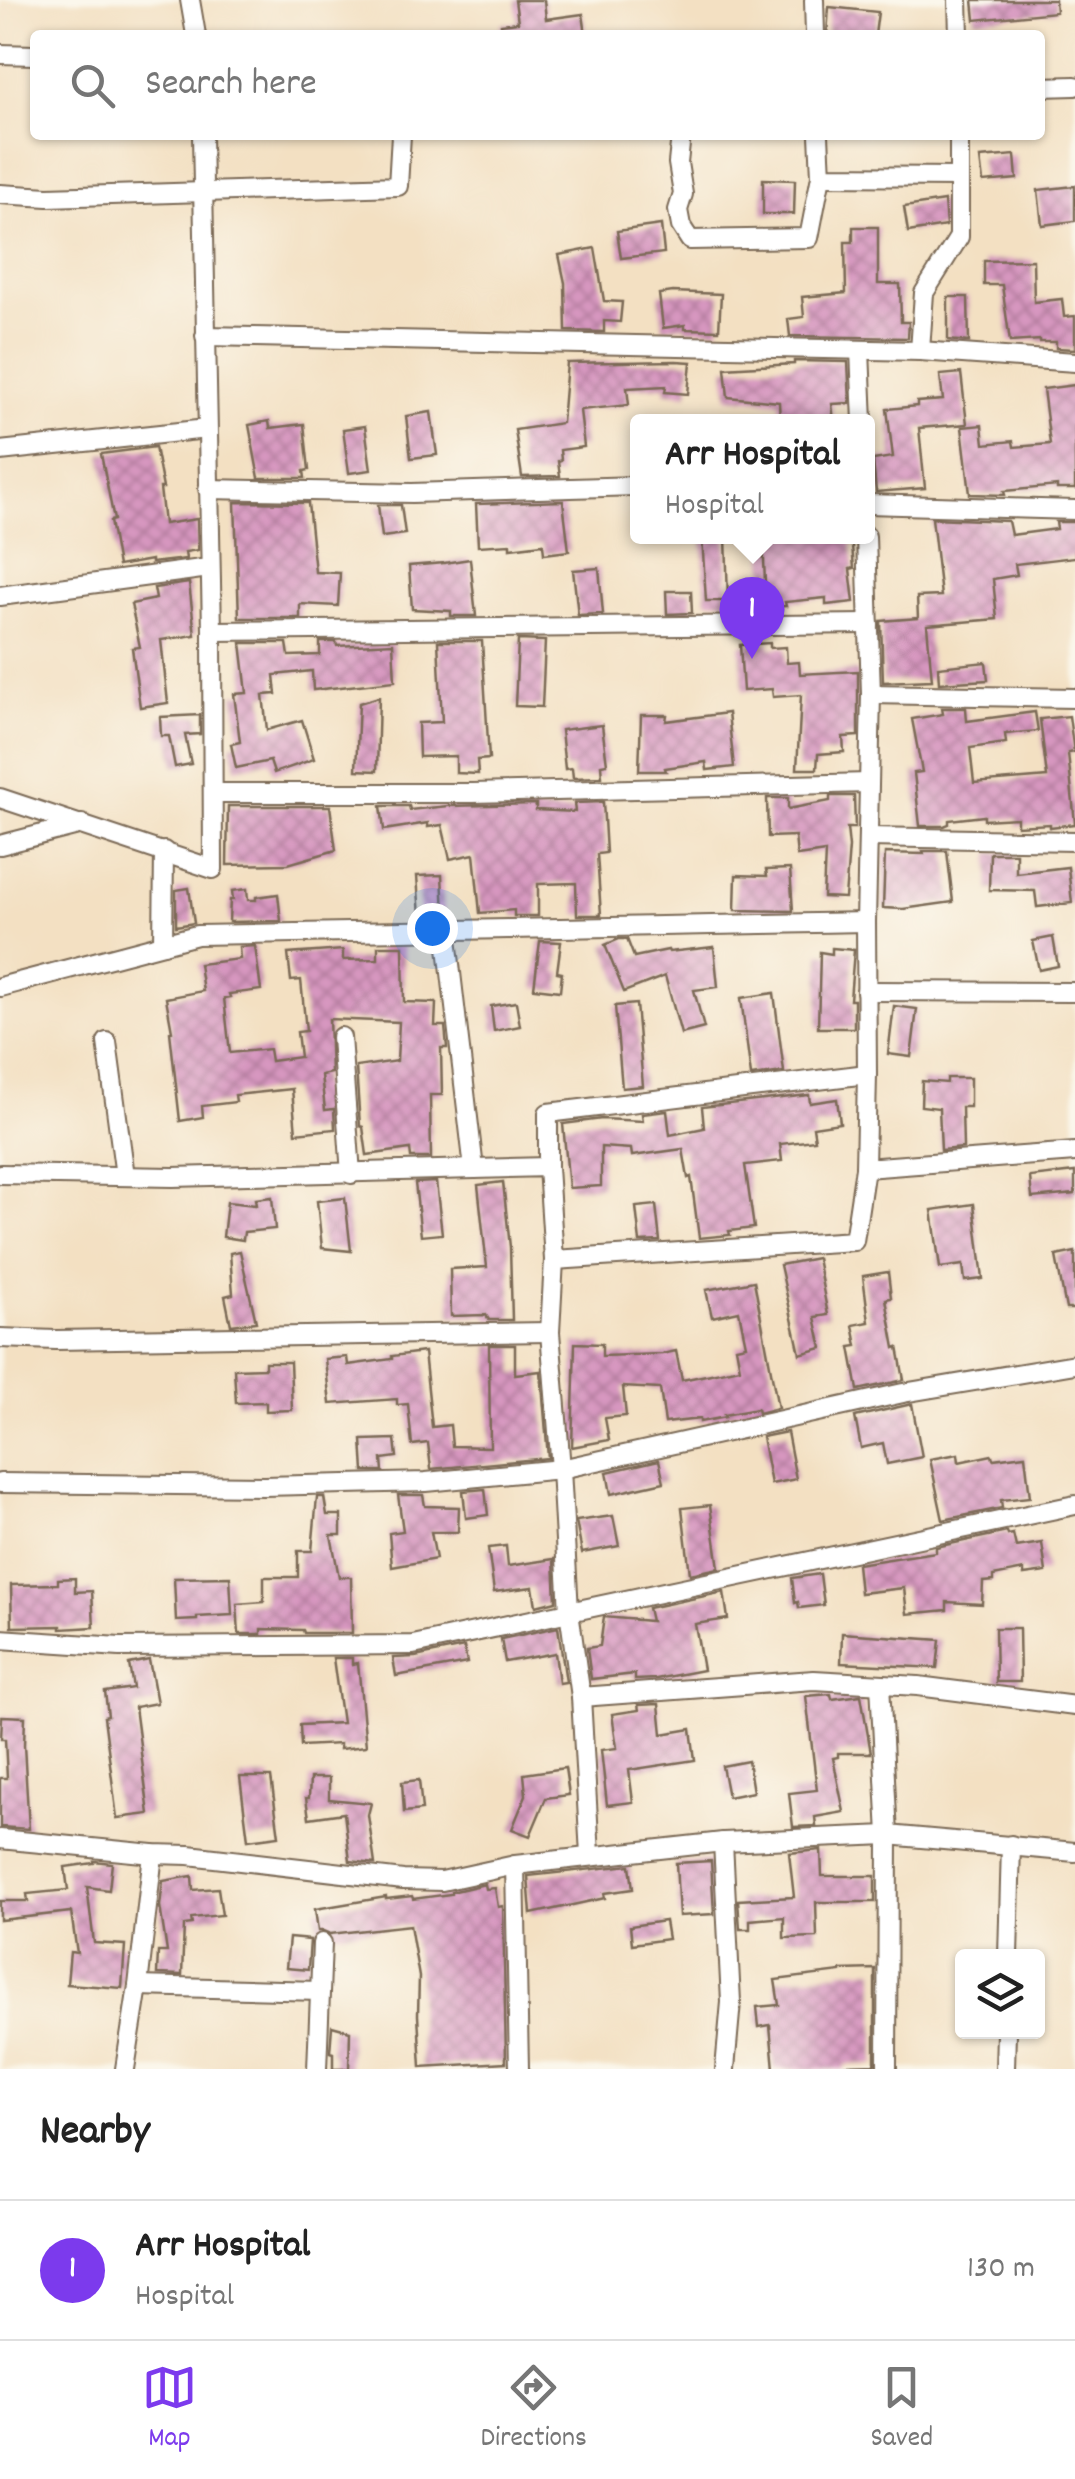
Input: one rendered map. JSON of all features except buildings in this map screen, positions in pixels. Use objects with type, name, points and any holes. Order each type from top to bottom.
[{"type":"street","points":[[190,0],[195,30]]},
{"type":"street","points":[[814,0],[815,30]]},
{"type":"street","points":[[958,0],[958,30]]},
{"type":"street","points":[[0,54],[30,55]]},
{"type":"street","points":[[1045,87],[1075,86]]},
{"type":"street","points":[[0,798],[213,868],[202,140]]},
{"type":"street","points":[[0,194],[48,197],[398,186],[401,140]]},
{"type":"street","points":[[680,140],[678,163],[683,194],[678,210],[681,226],[690,240],[810,238],[821,176],[819,140]]},
{"type":"street","points":[[920,351],[924,293],[959,236],[959,140]]},
{"type":"street","points":[[821,176],[959,177]]},
{"type":"street","points":[[205,336],[920,351],[1075,362]]},
{"type":"street","points":[[860,350],[863,414]]},
{"type":"street","points":[[0,451],[207,429]]},
{"type":"street","points":[[208,489],[412,493],[630,486]]},
{"type":"street","points":[[875,504],[1075,510]]},
{"type":"street","points":[[554,1260],[854,1241],[865,1168],[867,1074],[871,694],[866,544]]},
{"type":"street","points":[[0,596],[209,568]]},
{"type":"street","points":[[212,631],[869,624]]},
{"type":"street","points":[[871,694],[1075,698]]},
{"type":"street","points":[[213,793],[474,793],[869,783]]},
{"type":"street","points":[[0,845],[83,824]]},
{"type":"street","points":[[868,836],[1075,841]]},
{"type":"street","points":[[163,944],[164,852]]},
{"type":"street","points":[[0,987],[198,935],[866,922]]},
{"type":"street","points":[[446,930],[474,1169]]},
{"type":"street","points":[[866,991],[1075,992]]},
{"type":"street","points":[[341,1037],[351,1174]]},
{"type":"street","points":[[107,1042],[126,1176]]},
{"type":"street","points":[[590,1856],[581,1698],[569,1611],[550,1332],[554,1260],[548,1113],[867,1074]]},
{"type":"street","points":[[865,1168],[1075,1152]]},
{"type":"street","points":[[0,1174],[351,1174],[548,1167]]},
{"type":"street","points":[[0,1338],[550,1332]]},
{"type":"street","points":[[0,1483],[264,1486],[426,1482],[562,1469],[904,1393],[1075,1364]]},
{"type":"street","points":[[0,1639],[120,1646],[413,1644],[1075,1505]]},
{"type":"street","points":[[581,1698],[814,1680],[918,1686],[1075,1706]]},
{"type":"street","points":[[880,1684],[888,1835],[888,2069]]},
{"type":"street","points":[[0,1839],[442,1881],[515,1866],[723,1842],[888,1835],[1075,1852]]},
{"type":"street","points":[[723,1842],[730,2002],[725,2069]]},
{"type":"street","points":[[1008,1949],[1012,1845]]},
{"type":"street","points":[[124,2069],[153,1854]]},
{"type":"street","points":[[515,1866],[519,2069]]},
{"type":"street","points":[[317,2069],[322,1943]]},
{"type":"street","points":[[138,1986],[320,1991]]},
{"type":"street","points":[[1005,2069],[1006,2039]]},
{"type":"place","name":"Arr Hospital","points":[[752,659]]}]
